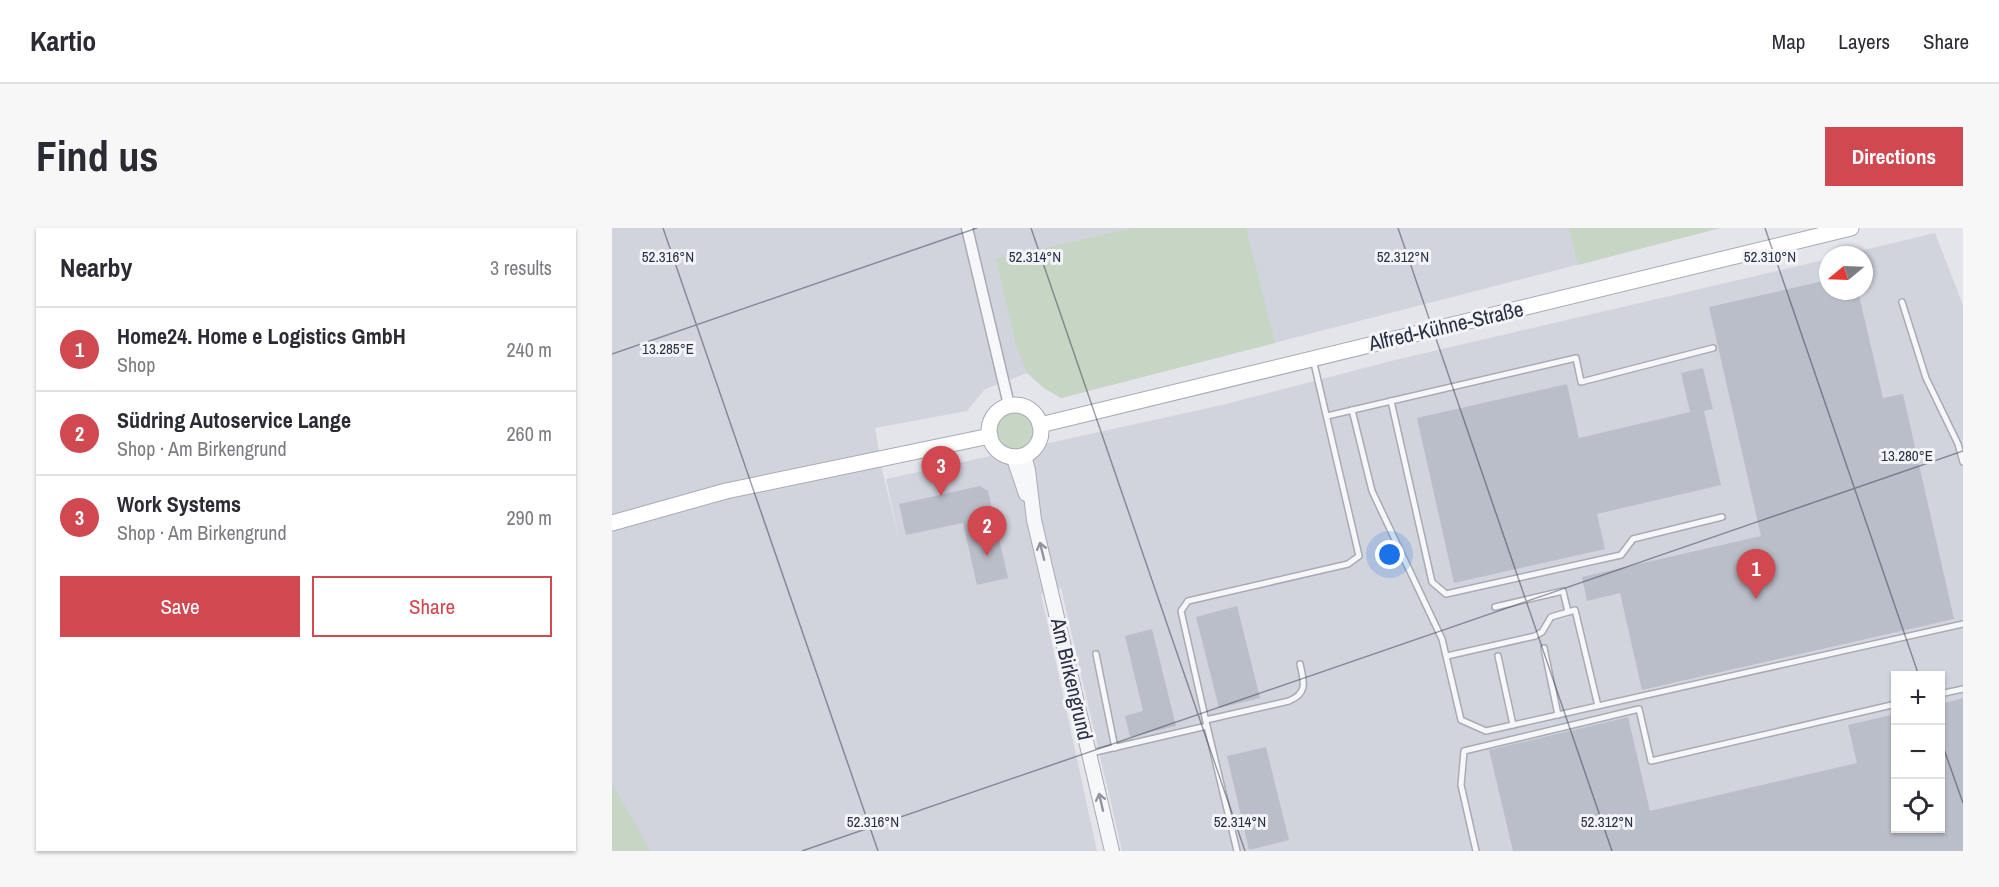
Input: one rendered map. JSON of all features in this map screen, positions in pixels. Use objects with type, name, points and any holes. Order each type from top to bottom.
[{"type":"main road","name":"Alfred-Kühne-Straße","points":[[1040,425],[1851,228]]},
{"type":"main road","points":[[1009,405],[1029,409],[1040,425],[1041,431],[1037,443],[1018,456],[998,450],[990,436],[989,429],[993,417],[1009,405]]},
{"type":"main road","points":[[612,523],[726,491],[990,436]]},
{"type":"street","points":[[967,228],[1009,405]]},
{"type":"street","name":"Am Birkengrund","points":[[1018,456],[1032,507],[1112,851]]},
{"type":"lane","points":[[1902,302],[1926,378],[1958,444],[1963,462]]},
{"type":"lane","points":[[1326,416],[1576,358],[1581,382],[1713,348]]},
{"type":"lane","points":[[1237,851],[1181,611],[1188,601],[1348,564],[1359,556],[1313,358]]},
{"type":"lane","points":[[1391,401],[1432,582],[1446,594],[1621,555],[1633,539],[1722,517]]},
{"type":"lane","points":[[1352,410],[1372,491],[1442,639],[1461,720],[1486,732],[1963,624]]},
{"type":"lane","points":[[1495,607],[1563,591],[1568,612]]},
{"type":"lane","points":[[1447,656],[1535,636],[1542,632],[1551,617],[1575,610],[1598,706]]},
{"type":"lane","points":[[1544,648],[1558,715]]},
{"type":"lane","points":[[1096,654],[1115,748]]},
{"type":"lane","points":[[1498,656],[1513,725]]},
{"type":"lane","points":[[1089,754],[1289,701],[1298,697],[1302,691],[1304,680],[1300,664]]},
{"type":"lane","points":[[1945,693],[1963,688]]},
{"type":"lane","points":[[1476,851],[1461,785],[1464,751],[1639,709],[1651,761],[1891,705]]},
{"type":"shaded area","points":[[612,228],[1720,228],[1061,398],[1044,388],[1027,373],[985,389],[967,411],[875,428],[883,474],[899,539],[886,479],[1222,405],[1395,360],[1819,261],[1819,300],[1873,300],[1873,248],[1935,233],[1963,305],[1963,851],[1122,851],[1061,588],[1041,594],[1097,851],[612,851]]},
{"type":"green space","points":[[1133,228],[1246,228],[1275,343],[1061,398],[1044,388],[1027,373],[1015,342],[996,259]]},
{"type":"green space","points":[[1569,228],[1720,228],[1578,265]]},
{"type":"green space","points":[[1014,410],[1029,416],[1035,431],[1029,446],[1014,452],[999,446],[993,431],[999,416]]},
{"type":"green space","points":[[612,784],[651,851],[612,851]]},
{"type":"building","points":[[1819,282],[1819,300],[1860,300],[1883,398],[1903,394],[1954,619],[1642,690],[1620,593],[1587,601],[1582,577],[1761,536],[1709,307]]},
{"type":"building","points":[[1703,368],[1713,409],[1704,411],[1721,485],[1597,514],[1605,549],[1454,583],[1417,418],[1567,384],[1579,438],[1690,412],[1681,373]]},
{"type":"building","points":[[980,486],[988,491],[1008,578],[977,585],[963,523],[906,535],[899,504]]},
{"type":"building","points":[[1237,606],[1260,698],[1219,708],[1196,617]]},
{"type":"building","points":[[1152,629],[1176,726],[1130,737],[1125,716],[1143,711],[1125,636]]},
{"type":"building","points":[[1963,698],[1963,851],[1513,851],[1489,750],[1628,717],[1650,811],[1857,763],[1848,725],[1891,715],[1891,833],[1945,833],[1945,703]]},
{"type":"building","points":[[1266,747],[1289,840],[1249,850],[1227,756]]},
{"type":"place","name":"Work Systems","points":[[941,496]]},
{"type":"place","name":"Südring Autoservice Lange","points":[[987,556]]},
{"type":"place","name":"Home24. Home e Logistics GmbH","points":[[1756,599]]}]
